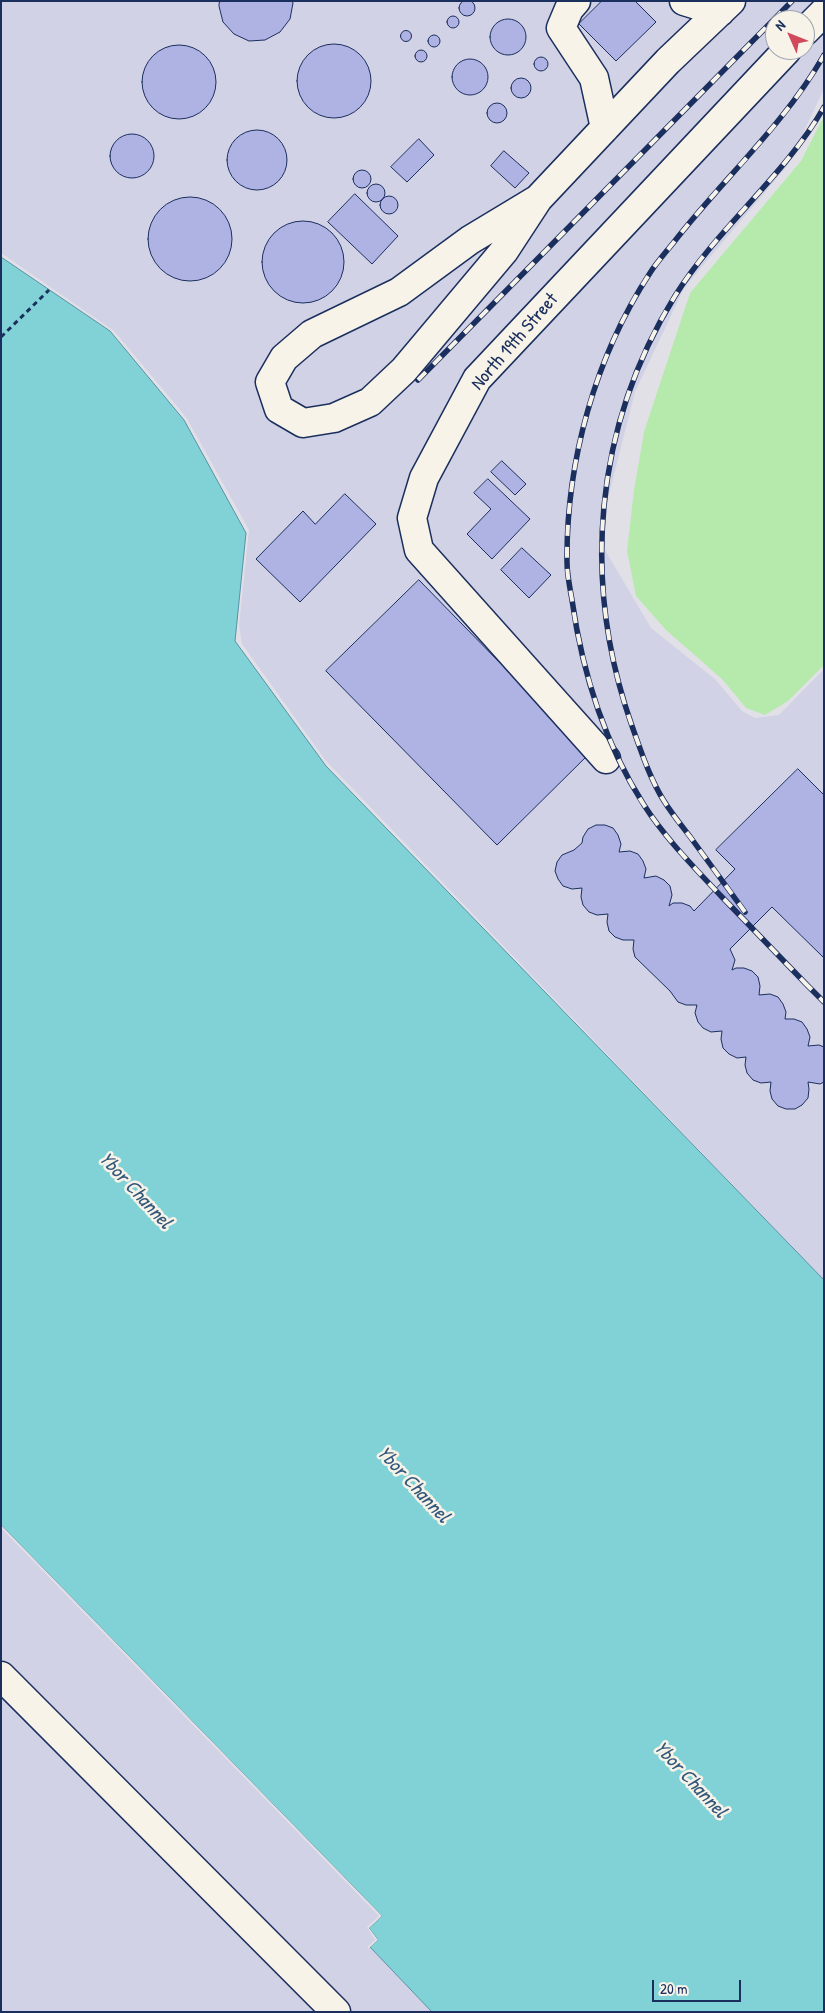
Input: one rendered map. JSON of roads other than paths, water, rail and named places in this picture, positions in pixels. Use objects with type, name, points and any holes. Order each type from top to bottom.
[{"type":"street","points":[[576,1],[569,9],[561,28],[594,78],[605,128]]},
{"type":"street","points":[[684,1],[725,6]]},
{"type":"street","points":[[538,199],[470,240],[398,292],[312,334],[284,358],[270,382],[279,409],[303,423],[334,418],[370,402],[404,370],[504,251],[538,199],[668,61],[725,6]]},
{"type":"street","points":[[815,21],[824,12]]},
{"type":"street","name":"North 19th Street","points":[[606,758],[419,550],[412,518],[424,478],[477,379],[779,60]]},
{"type":"street","points":[[1,1676],[336,2012]]},
{"type":"water","name":"Ybor Channel","points":[[1,257],[110,331],[184,420],[246,533],[235,641],[326,766],[824,1280],[824,2012],[432,2012],[370,1947],[378,1940],[369,1928],[382,1916],[1,1525]]},
{"type":"railway","points":[[418,380],[792,1]]},
{"type":"railway","points":[[808,986],[680,852],[652,817],[630,782],[607,732],[589,680],[576,627],[567,562],[568,524],[578,449],[599,375],[631,305],[659,261],[791,105],[824,55]]},
{"type":"railway","points":[[745,912],[664,801],[642,755],[616,672],[606,616],[602,561],[604,506],[612,452],[627,398],[648,346],[675,296],[711,247],[790,156],[824,107]]},
{"type":"railway","points":[[804,982],[824,1002]]}]
